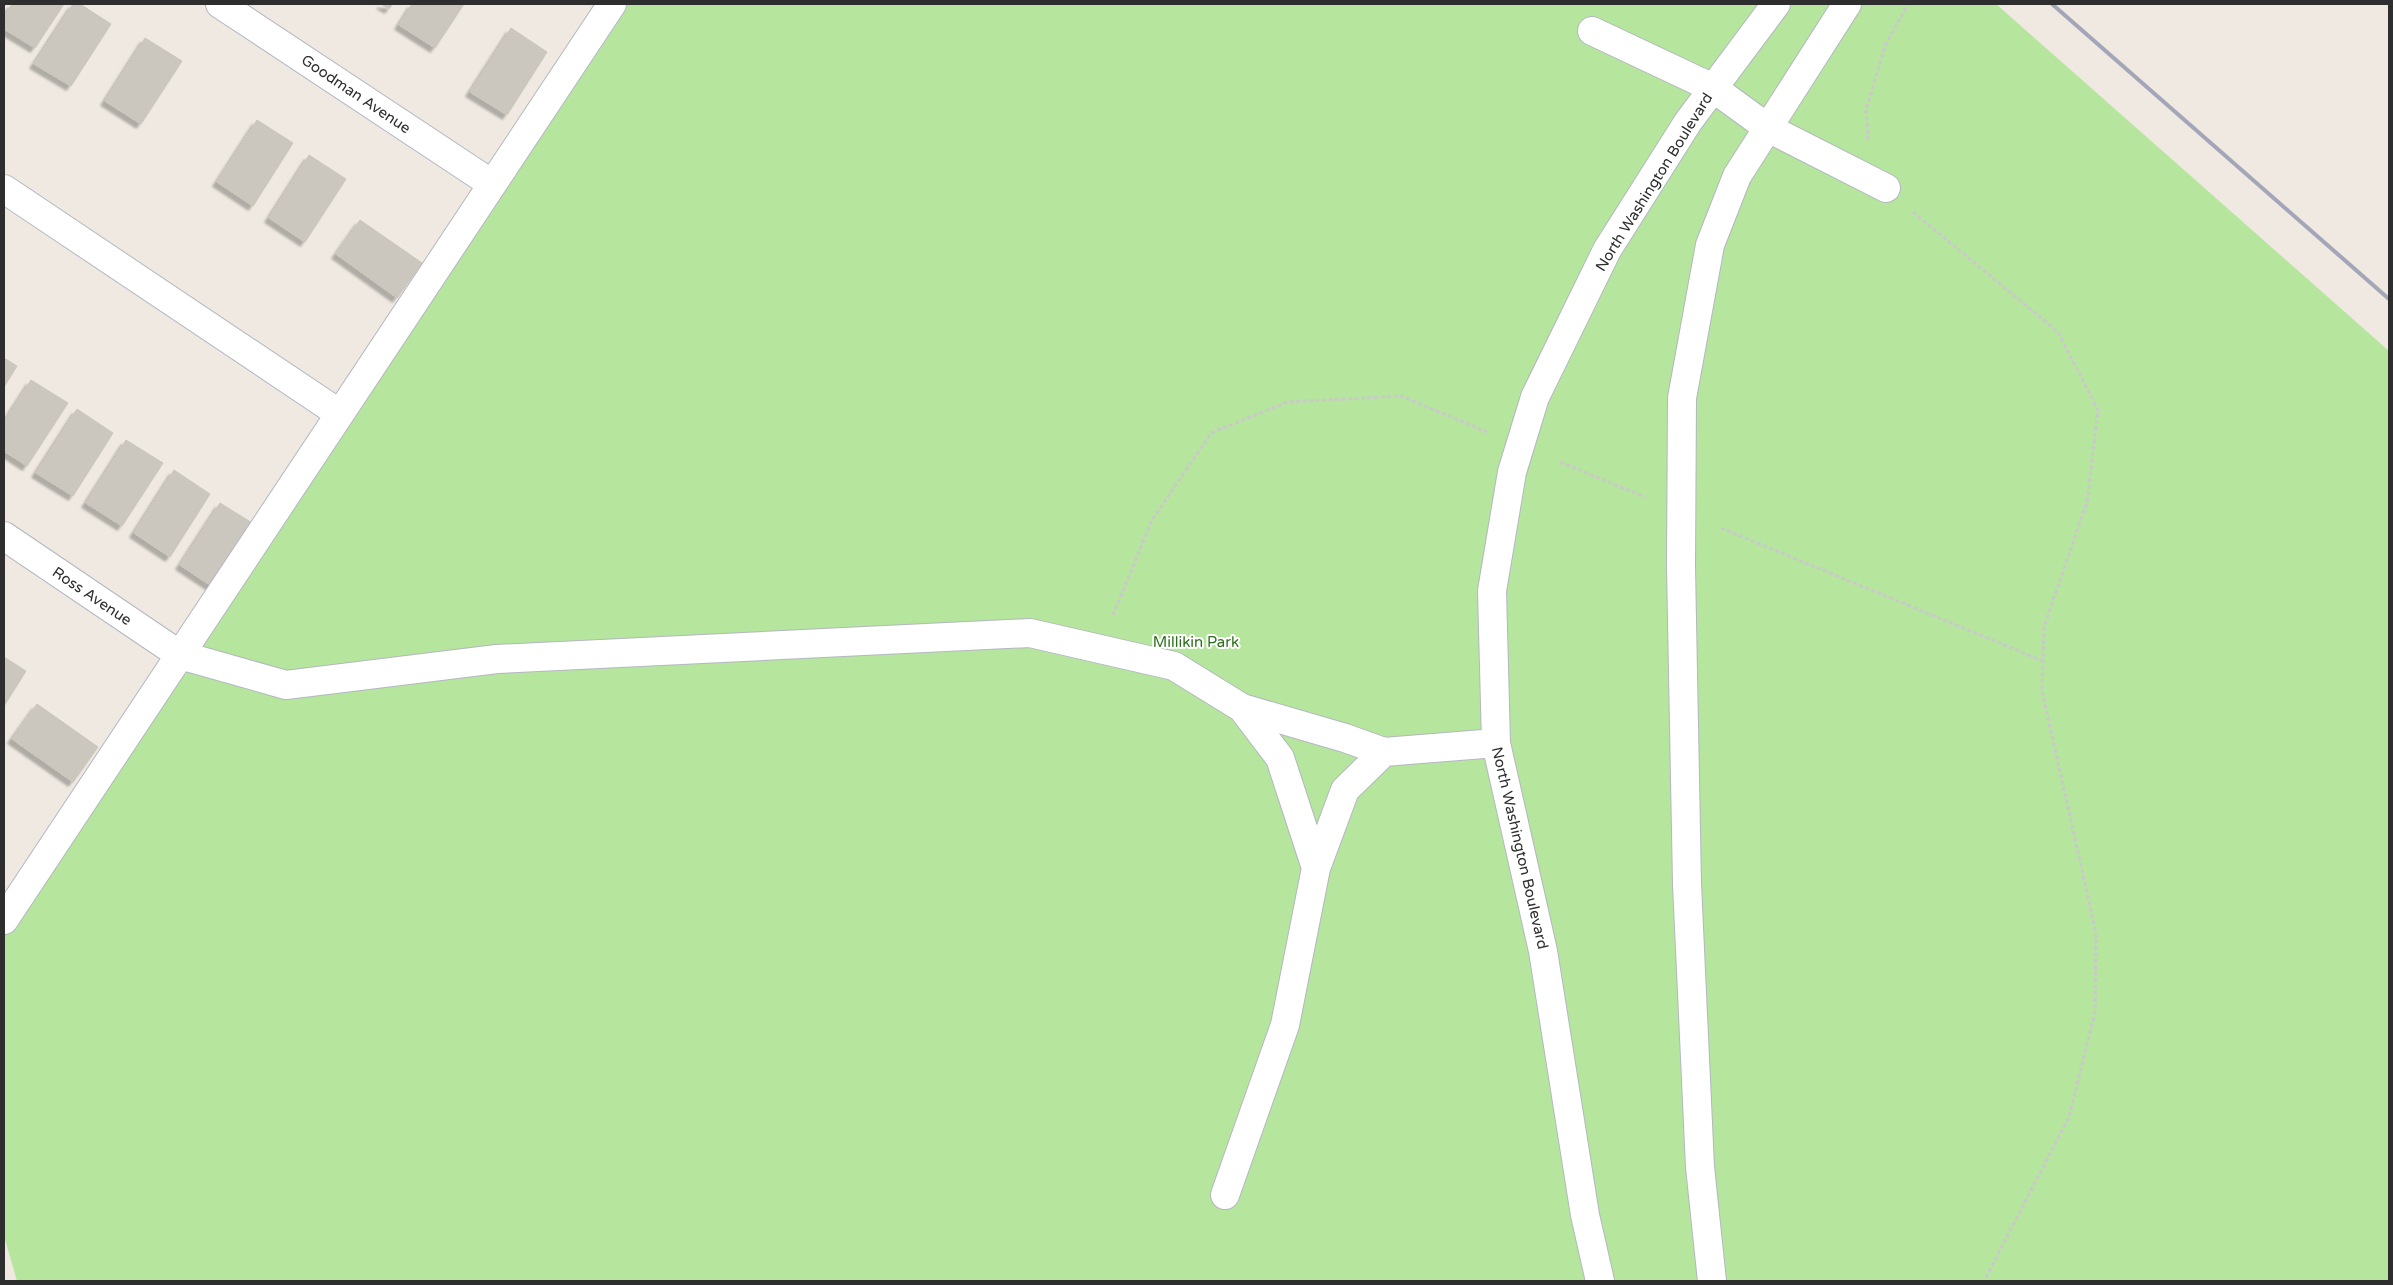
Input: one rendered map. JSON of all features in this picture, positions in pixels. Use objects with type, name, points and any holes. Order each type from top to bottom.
[{"type":"street","name":"Goodman Avenue","points":[[220,4],[492,184]]},
{"type":"street","points":[[4,920],[612,4]]},
{"type":"street","name":"North Washington Boulevard","points":[[1600,1281],[1585,1215],[1543,951],[1496,743],[1492,591],[1512,472],[1535,396],[1607,250],[1688,122],[1776,4]]},
{"type":"street","points":[[1712,1281],[1700,1167],[1687,884],[1681,566],[1682,398],[1710,245],[1737,176],[1847,4]]},
{"type":"street","points":[[1592,31],[1713,88],[1768,128],[1886,188]]},
{"type":"street","points":[[4,189],[340,414]]},
{"type":"street","name":"Ross Avenue","points":[[4,536],[180,655],[286,684],[497,659],[1030,633],[1174,666],[1242,708]]},
{"type":"street","points":[[1242,708],[1345,738],[1384,752],[1496,743]]},
{"type":"street","points":[[1242,708],[1280,758],[1316,868]]},
{"type":"street","points":[[1225,1195],[1285,1025],[1316,868],[1345,790],[1384,752]]},
{"type":"path","points":[[1908,4],[1885,46],[1866,110],[1870,160],[1886,188],[2058,332],[2098,410],[2087,502],[2044,627],[2042,691],[2096,933],[2095,1012],[2069,1117],[1984,1281]]},
{"type":"path","points":[[1099,649],[1152,520],[1211,433],[1287,402],[1401,396],[1487,432]]},
{"type":"path","points":[[1560,462],[1648,498]]},
{"type":"path","points":[[1721,528],[2043,661]]},
{"type":"green space","name":"Millikin Park","points":[[612,4],[1996,4],[2389,351],[2389,1281],[17,1281],[4,1236],[4,920]]},
{"type":"building","points":[[12,4],[64,4],[35,48],[4,29],[4,17]]},
{"type":"building","points":[[73,4],[80,4],[111,24],[71,86],[34,64]]},
{"type":"building","points":[[381,4],[393,4],[389,9]]},
{"type":"building","points":[[412,4],[464,4],[435,48],[399,25]]},
{"type":"building","points":[[511,28],[547,52],[507,115],[470,92]]},
{"type":"building","points":[[145,38],[182,61],[141,124],[105,101]]},
{"type":"building","points":[[257,120],[293,143],[253,206],[217,182]]},
{"type":"building","points":[[309,155],[346,179],[305,242],[269,218]]},
{"type":"building","points":[[360,220],[422,263],[397,298],[336,254]]},
{"type":"building","points":[[4,358],[17,366],[4,387]]},
{"type":"building","points":[[31,380],[68,403],[27,466],[4,451],[4,422]]},
{"type":"building","points":[[77,409],[113,433],[73,496],[36,473]]},
{"type":"building","points":[[126,440],[163,463],[122,526],[86,503]]},
{"type":"building","points":[[174,470],[210,494],[170,557],[134,533]]},
{"type":"building","points":[[220,503],[257,526],[216,589],[180,565]]},
{"type":"building","points":[[4,657],[26,671],[4,706]]},
{"type":"building","points":[[37,704],[98,747],[73,782],[12,739]]},
{"type":"railway","points":[[2052,4],[2389,299]]}]
